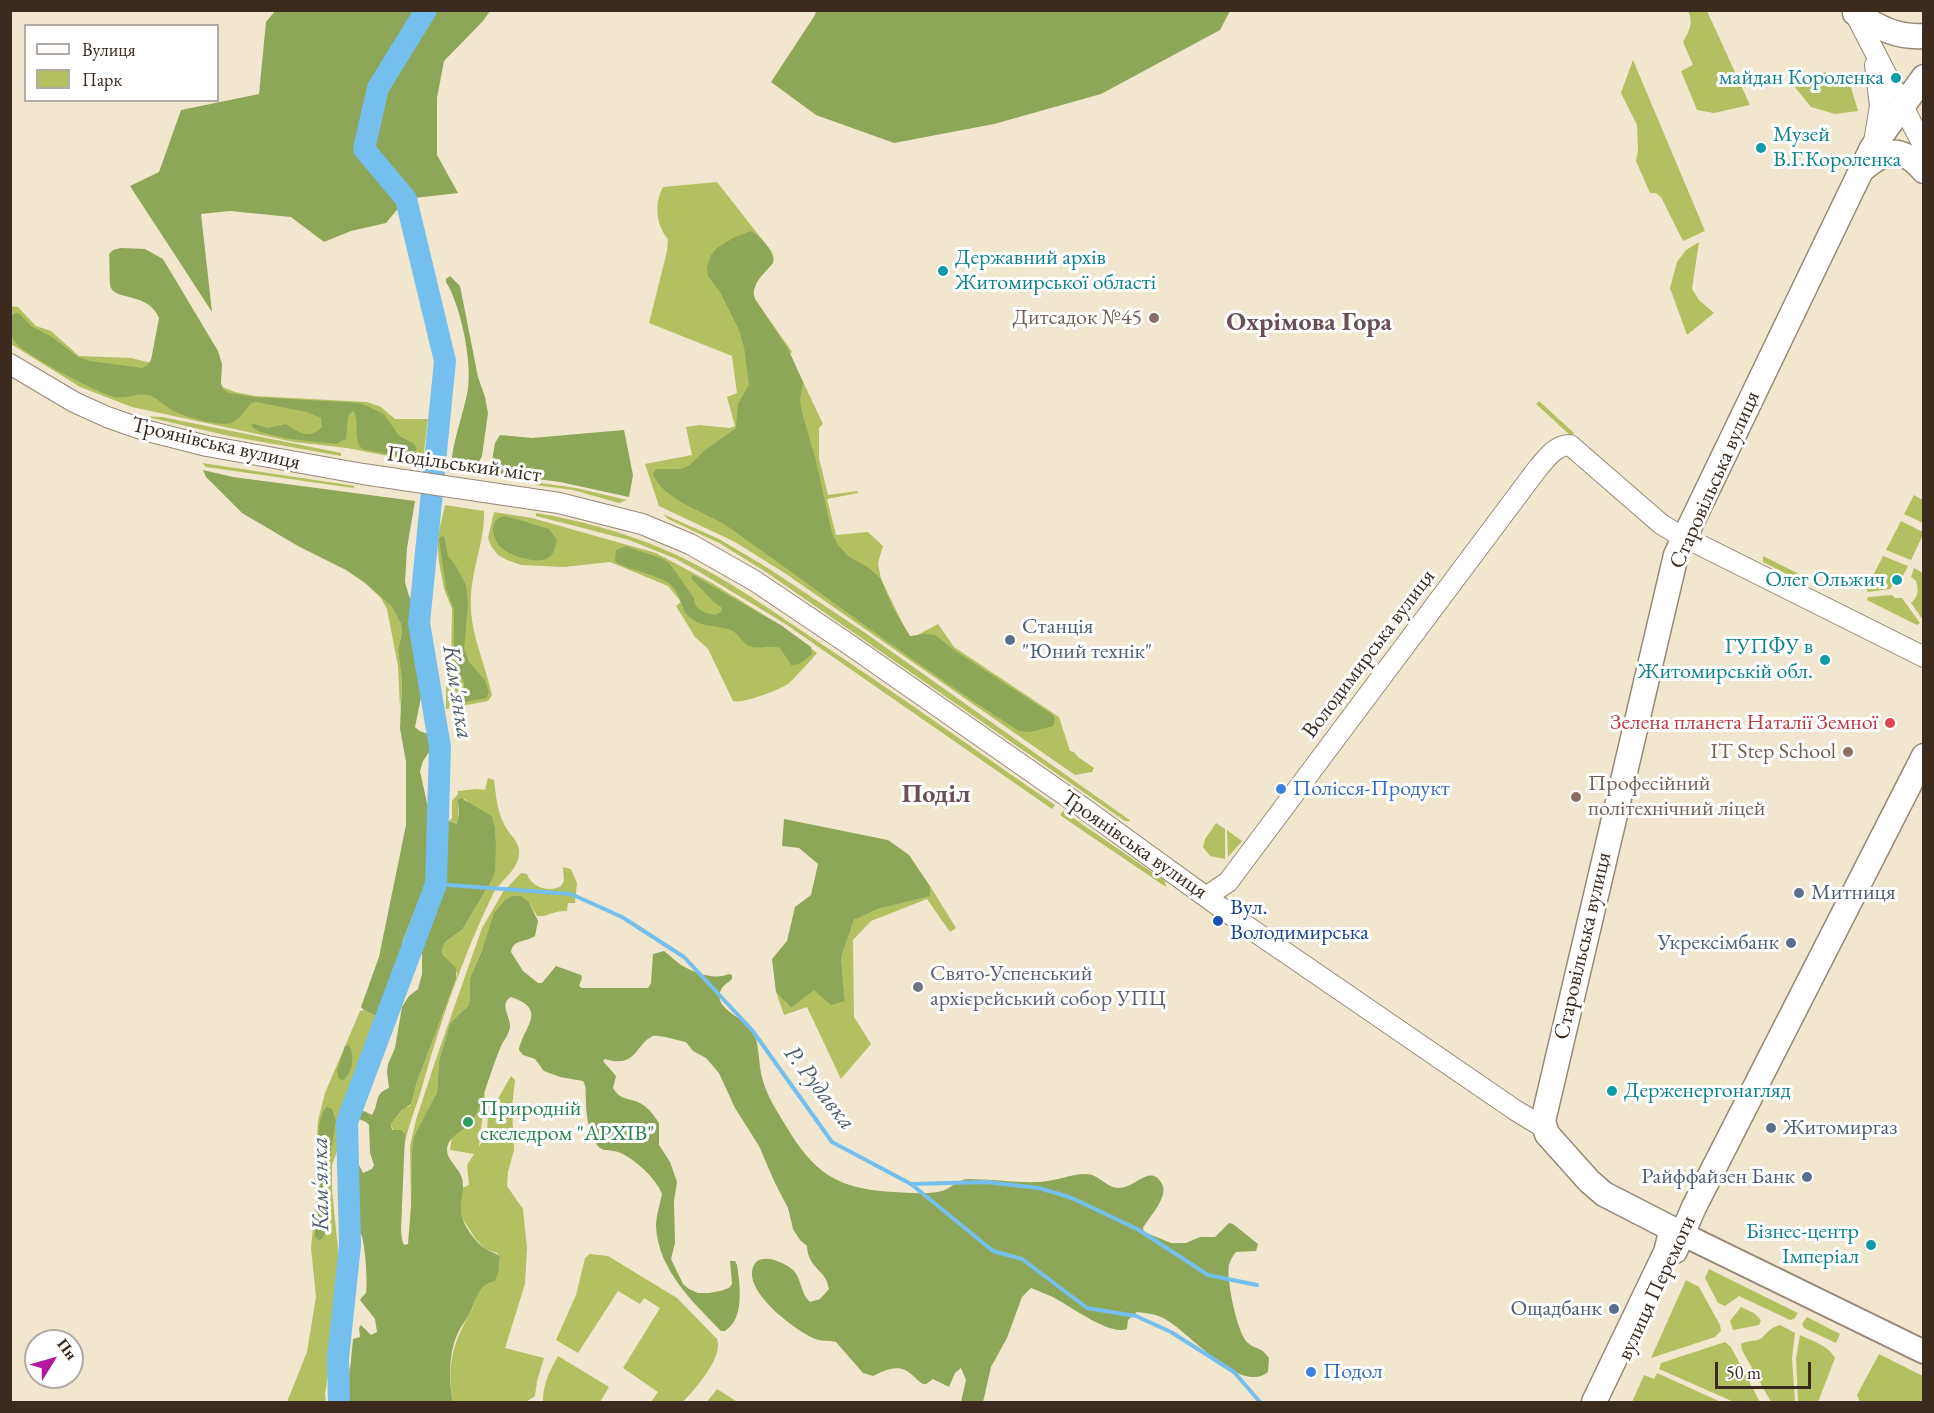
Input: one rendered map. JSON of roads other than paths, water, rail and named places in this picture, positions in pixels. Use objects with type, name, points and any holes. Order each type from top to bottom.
[{"type":"main road","points":[[1854,12],[1882,30],[1895,35],[1923,36]]},
{"type":"main road","points":[[1902,105],[1923,77]]},
{"type":"main road","name":"Старовільська вулиця","points":[[1543,1127],[1546,1101],[1676,555],[1872,147],[1902,105]]},
{"type":"main road","points":[[1861,170],[1879,156],[1894,152],[1908,157],[1923,171]]},
{"type":"main road","name":"вулиця Перемоги","points":[[1594,1402],[1666,1252],[1923,756]]},
{"type":"main road","name":"Троянівська вулиця","points":[[1543,1127],[1589,1181],[1604,1194],[1677,1231]]},
{"type":"main road","points":[[1677,1231],[1923,1352]]},
{"type":"main road","name":"вулиця Перемоги","points":[[1604,1402],[1677,1231]]},
{"type":"street","points":[[1854,12],[1923,147]]},
{"type":"street","points":[[1867,37],[1875,64],[1880,106],[1877,133],[1872,147]]},
{"type":"street","name":"Троянівська вулиця","points":[[10,364],[74,402],[144,430],[207,446],[363,474]]},
{"type":"street","name":"Володимирська вулиця","points":[[1207,896],[1228,882],[1242,865],[1538,468],[1555,450],[1564,445],[1570,445],[1661,524],[1685,537]]},
{"type":"street","name":"Подільський міст","points":[[363,474],[559,503]]},
{"type":"street","name":"Троянівська вулиця","points":[[559,503],[642,524],[690,544],[755,581],[847,643],[1240,921],[1543,1127]]},
{"type":"street","points":[[1685,537],[1923,657]]},
{"type":"waterway","name":"Кам'янка","points":[[339,1402],[338,1358],[350,1245],[347,1122],[436,884],[440,747],[419,623],[445,361],[406,199],[364,149],[378,88],[426,10]]},
{"type":"waterway","name":"Р. Рудавка","points":[[436,884],[571,894],[622,917],[684,957],[752,1030],[832,1142],[911,1184],[993,1251],[1022,1259],[1087,1308],[1136,1316],[1171,1332],[1234,1372],[1260,1402]]},
{"type":"waterway","points":[[912,1184],[986,1182],[1039,1188],[1072,1198],[1139,1230],[1208,1275],[1257,1285]]},
{"type":"place","name":"майдан Короленка","points":[[1896,78]]},
{"type":"place","name":"Музей В.Г.Короленка","points":[[1761,148]]},
{"type":"place","name":"Державний архів Житомирської області","points":[[943,271]]},
{"type":"place","name":"Дитсадок №45","points":[[1154,318]]},
{"type":"place","name":"Олег Ольжич","points":[[1897,580]]},
{"type":"place","name":"Станція \"Юний технік\"","points":[[1010,640]]},
{"type":"place","name":"ГУПФУ в Житомирській обл.","points":[[1825,660]]},
{"type":"place","name":"Зелена планета Наталії Земної","points":[[1890,723]]},
{"type":"place","name":"IT Step School","points":[[1848,752]]},
{"type":"place","name":"Полісся-Продукт","points":[[1281,789]]},
{"type":"place","name":"Професійний політехнічний ліцей","points":[[1576,797]]},
{"type":"place","name":"Митниця","points":[[1799,893]]},
{"type":"place","name":"Вул. Володимирська","points":[[1218,921]]},
{"type":"place","name":"Укрексімбанк","points":[[1791,943]]},
{"type":"place","name":"Свято-Успенський архієрейський собор УПЦ","points":[[918,987]]},
{"type":"place","name":"Держенергонагляд","points":[[1612,1091]]},
{"type":"place","name":"Природній скеледром \"АРХІВ\"","points":[[468,1122]]},
{"type":"place","name":"Житомиргаз","points":[[1771,1128]]},
{"type":"place","name":"Райффайзен Банк","points":[[1807,1177]]},
{"type":"place","name":"Бізнес-центр Імперіал","points":[[1871,1245]]},
{"type":"place","name":"Ощадбанк","points":[[1614,1309]]},
{"type":"place","name":"Подол","points":[[1311,1372]]},
{"type":"district","name":"Охрімова Гора","points":[[1309,323]]},
{"type":"district","name":"Поділ","points":[[936,795]]}]
